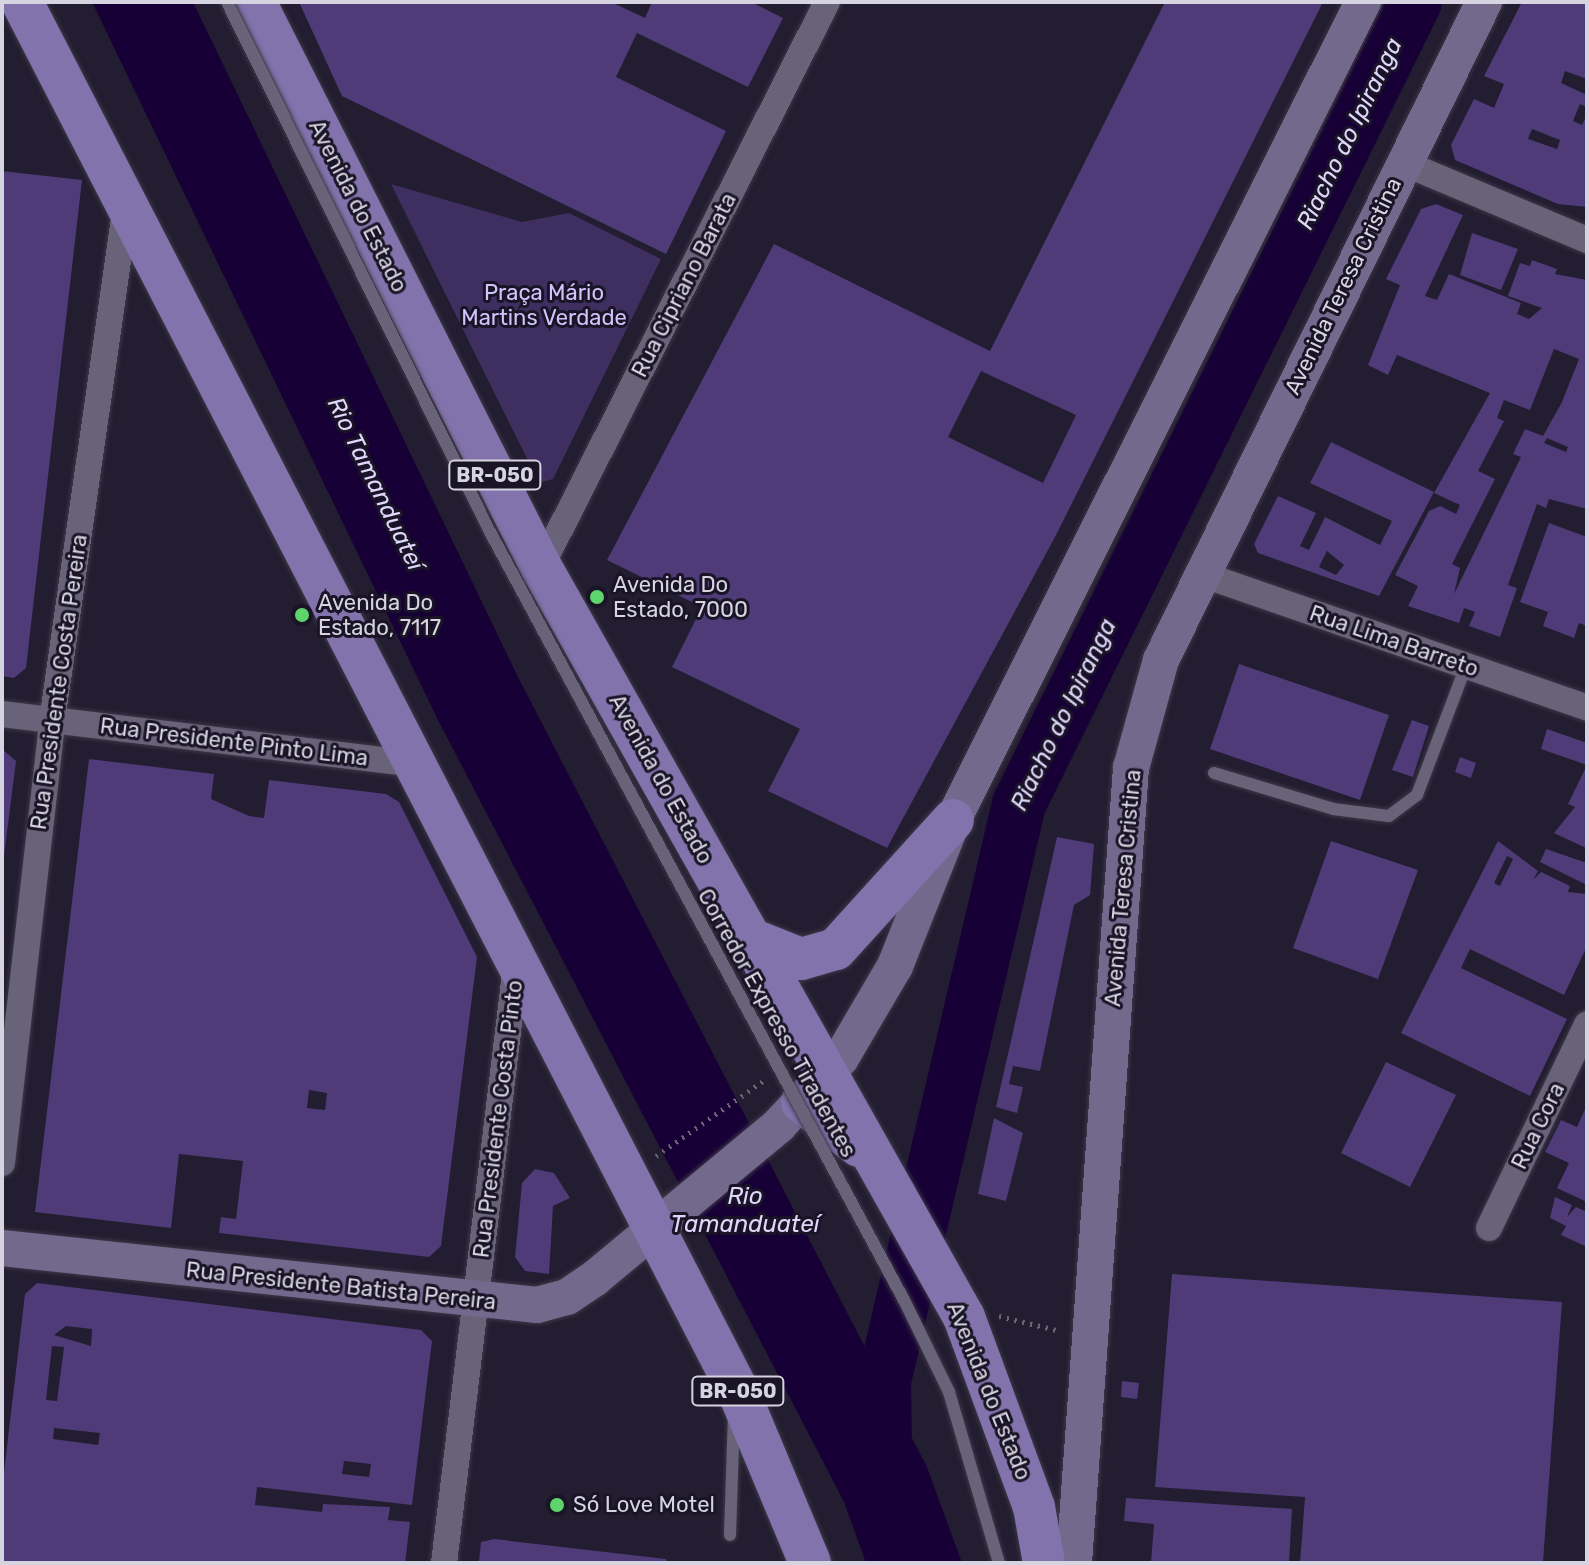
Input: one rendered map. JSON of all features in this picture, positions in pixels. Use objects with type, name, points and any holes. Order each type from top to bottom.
[{"type":"highway","name":"BR-050","points":[[22,2],[517,961],[660,1218],[739,1393],[810,1563]]},
{"type":"highway","name":"Avenida do Estado","points":[[255,2],[541,567],[751,939],[803,1100],[876,1159],[977,1310],[1034,1507],[1044,1563]]},
{"type":"highway","points":[[751,939],[801,959],[836,949],[953,820]]},
{"type":"main road","points":[[660,1218],[803,1100],[895,966],[953,820],[1363,2]]},
{"type":"main road","name":"Avenida Teresa Cristina","points":[[1074,1563],[1131,768],[1161,660],[1484,2]]},
{"type":"main road","name":"Rua Presidente Batista Pereira","points":[[2,1248],[476,1302],[537,1305],[567,1297],[660,1218]]},
{"type":"street","name":"Rua Cipriano Barata","points":[[541,567],[827,2]]},
{"type":"street","points":[[1404,163],[1587,240]]},
{"type":"street","name":"Rua Presidente Costa Pereira","points":[[2,1163],[52,721],[126,201]]},
{"type":"street","name":"Rua Lima Barreto","points":[[1201,574],[1587,708]]},
{"type":"street","name":"Rua Presidente Pinto Lima","points":[[2,714],[418,764]]},
{"type":"street","name":"Rua Presidente Costa Pinto","points":[[444,1563],[517,961]]},
{"type":"street","name":"Rua Cora","points":[[1489,1228],[1587,1024]]},
{"type":"lane","name":"Corredor Expresso Tiradentes","points":[[227,2],[489,530],[904,1300],[949,1392],[999,1563]]},
{"type":"lane","points":[[1214,773],[1333,809],[1389,816],[1417,795],[1466,666]]},
{"type":"lane","points":[[730,1535],[728,1448],[739,1393]]},
{"type":"path","points":[[649,1161],[765,1080]]},
{"type":"path","points":[[977,1310],[1088,1337]]},
{"type":"green space","name":"Praça Mário Martins Verdade","points":[[391,184],[522,222],[569,213],[661,259],[553,479],[539,483]]},
{"type":"water","name":"Rio Tamanduateí","points":[[92,2],[193,2],[518,677],[927,1467],[962,1563],[866,1563],[844,1502],[437,718]]},
{"type":"building","points":[[299,2],[611,2],[645,18],[652,2],[751,2],[783,18],[748,87],[637,33],[616,77],[726,131],[666,254],[342,96]]},
{"type":"building","points":[[1165,2],[1323,2],[1055,537],[887,848],[768,791],[800,729],[672,667],[702,607],[607,560],[774,244],[990,351]],"holes":[[[981,371],[1076,415],[1043,483],[948,437]]]},
{"type":"building","points":[[1522,2],[1587,2],[1587,79],[1565,71],[1561,83],[1587,95],[1587,107],[1580,104],[1573,121],[1582,125],[1587,114],[1587,207],[1558,204],[1455,160],[1451,145],[1474,99],[1494,108],[1504,84],[1484,76]],"holes":[[[1532,129],[1560,140],[1557,149],[1528,139]]]},
{"type":"building","points":[[2,171],[82,180],[26,668],[14,678],[2,676]]},
{"type":"building","points":[[1436,204],[1463,215],[1425,296],[1437,300],[1449,274],[1521,303],[1517,314],[1529,319],[1542,308],[1508,296],[1520,263],[1530,266],[1532,260],[1557,269],[1555,274],[1587,280],[1587,509],[1549,499],[1546,508],[1537,504],[1508,585],[1517,588],[1500,637],[1469,626],[1475,612],[1464,608],[1459,623],[1408,606],[1418,586],[1395,575],[1429,511],[1440,506],[1456,514],[1460,505],[1434,493],[1490,393],[1397,355],[1388,375],[1368,365],[1400,285],[1386,279],[1421,209]],"holes":[[[1554,349],[1579,359],[1562,402],[1543,436],[1525,429],[1513,454],[1521,457],[1454,594],[1460,568],[1452,564],[1495,479],[1478,471],[1504,421],[1497,418],[1504,400],[1530,410]],[[1547,438],[1568,447],[1566,452],[1544,443]]]},
{"type":"building","points":[[1472,233],[1518,249],[1501,290],[1460,275]]},
{"type":"building","points":[[1331,442],[1434,492],[1379,596],[1258,553],[1254,544],[1278,496],[1316,513],[1300,546],[1309,550],[1325,517],[1380,545],[1392,521],[1310,483]],"holes":[[[1327,551],[1344,565],[1336,575],[1319,567]]]},
{"type":"building","points":[[1549,523],[1587,537],[1587,626],[1579,623],[1574,638],[1543,626],[1548,612],[1520,602]]},
{"type":"building","points":[[1239,664],[1389,715],[1360,800],[1210,749]]},
{"type":"building","points":[[1412,720],[1429,726],[1413,777],[1392,770]]},
{"type":"building","points":[[1547,729],[1587,743],[1587,765],[1541,749]]},
{"type":"building","points":[[2,749],[16,761],[4,856],[2,856]]},
{"type":"building","points":[[1460,757],[1476,763],[1471,778],[1455,772]]},
{"type":"building","points":[[89,759],[214,774],[211,799],[249,816],[264,818],[269,780],[386,794],[399,802],[477,957],[441,1246],[429,1257],[219,1233],[221,1217],[236,1219],[243,1161],[179,1154],[171,1228],[35,1212]],"holes":[[[309,1090],[327,1093],[325,1110],[307,1108]]]},
{"type":"building","points":[[1587,765],[1586,848],[1554,833],[1575,807],[1568,804]]},
{"type":"building","points":[[1057,837],[1094,844],[1090,895],[1074,905],[1040,1071],[1013,1066],[1009,1084],[1023,1087],[1017,1113],[996,1107]]},
{"type":"building","points":[[1331,841],[1418,870],[1378,979],[1293,948]]},
{"type":"building","points":[[1498,841],[1538,871],[1533,880],[1541,872],[1570,886],[1568,892],[1587,894],[1587,946],[1564,995],[1470,949],[1461,968],[1567,1019],[1530,1096],[1401,1033]],"holes":[[[1507,856],[1513,859],[1500,886],[1494,883]]]},
{"type":"building","points":[[1546,849],[1587,863],[1587,885],[1540,862]]},
{"type":"building","points":[[1386,1062],[1456,1095],[1410,1187],[1341,1153]]},
{"type":"building","points":[[1587,1105],[1587,1202],[1557,1188],[1569,1163],[1545,1152],[1561,1120],[1577,1127]]},
{"type":"building","points":[[994,1118],[1023,1133],[1006,1201],[978,1194]]},
{"type":"building","points":[[535,1169],[554,1173],[570,1198],[553,1206],[549,1274],[525,1271],[515,1257],[522,1183]]},
{"type":"building","points":[[1555,1197],[1572,1205],[1567,1217],[1576,1207],[1587,1212],[1587,1247],[1561,1235],[1566,1226],[1550,1218]]},
{"type":"building","points":[[1172,1274],[1562,1302],[1543,1562],[1300,1563],[1305,1497],[1155,1487]]},
{"type":"building","points":[[37,1283],[421,1330],[432,1341],[412,1505],[257,1487],[255,1505],[322,1512],[323,1504],[390,1507],[388,1520],[410,1522],[405,1563],[2,1563],[2,1489],[25,1294]],"holes":[[[66,1326],[92,1329],[91,1346],[54,1335]],[[52,1346],[64,1347],[57,1401],[46,1400]],[[54,1428],[100,1433],[98,1445],[53,1439]],[[344,1461],[371,1464],[369,1477],[342,1474]]]},
{"type":"building","points":[[1122,1381],[1139,1383],[1137,1399],[1121,1397]]},
{"type":"building","points":[[1126,1498],[1292,1509],[1289,1563],[1151,1563],[1154,1524],[1124,1521]]},
{"type":"building","points":[[494,1539],[666,1559],[666,1563],[479,1561],[481,1542]]},
{"type":"waterway","name":"Riacho do Ipiranga","points":[[885,1453],[884,1381],[1019,804],[1415,2]]},
{"type":"place","name":"Avenida Do Estado, 7000","points":[[597,597]]},
{"type":"place","name":"Avenida Do Estado, 7117","points":[[302,615]]},
{"type":"place","name":"Só Love Motel","points":[[557,1505]]}]
